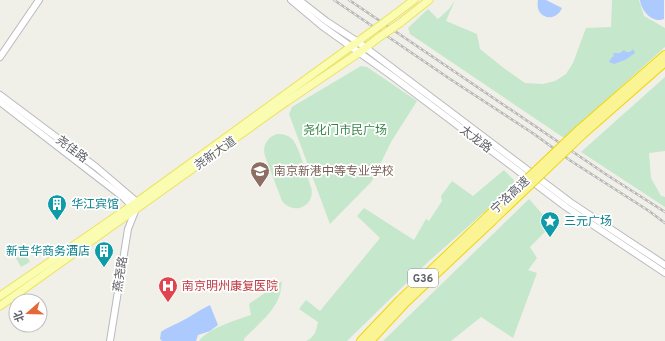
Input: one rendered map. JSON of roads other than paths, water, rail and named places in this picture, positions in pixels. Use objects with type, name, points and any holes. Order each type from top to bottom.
[{"type":"highway","name":"宁洛高速","points":[[370,341],[405,303],[489,220],[665,54]]},
{"type":"highway","name":"宁洛高速","points":[[581,132],[665,62]]},
{"type":"highway","name":"宁洛高速","points":[[361,341],[400,300],[489,220]]},
{"type":"main road","points":[[0,57],[39,0]]},
{"type":"main road","name":"太龙路","points":[[291,0],[322,26],[355,44]]},
{"type":"main road","name":"太龙路","points":[[299,0],[363,50],[570,202],[665,265]]},
{"type":"main road","name":"尧新大道","points":[[0,306],[414,0]]},
{"type":"main road","name":"尧新大道","points":[[0,296],[135,206],[363,50],[429,0]]},
{"type":"main road","name":"太龙路","points":[[363,50],[566,207],[665,272]]},
{"type":"main road","name":"尧佳路","points":[[0,95],[96,167],[135,206]]},
{"type":"main road","name":"尧佳路","points":[[0,102],[135,206]]},
{"type":"main road","name":"燕尧路","points":[[110,341],[128,229],[135,206]]},
{"type":"water","points":[[538,0],[546,0],[562,8],[555,16],[546,17],[539,11]]},
{"type":"water","points":[[640,0],[664,0],[664,19],[656,20],[648,16]]},
{"type":"water","points":[[633,49],[635,53],[625,60],[614,64],[609,62],[614,56],[613,53],[620,53],[624,50],[626,52],[630,52]]},
{"type":"water","points":[[210,305],[218,325],[210,331],[198,335],[196,341],[162,341],[160,339],[161,332]]},
{"type":"railway","points":[[334,0],[665,223]]},
{"type":"railway","points":[[349,0],[607,175],[665,212]]},
{"type":"place","name":"南京新港中等专业学校","points":[[260,188]]},
{"type":"place","name":"华江宾馆","points":[[57,221]]},
{"type":"place","name":"三元广场","points":[[550,238]]},
{"type":"place","name":"新吉华商务酒店","points":[[104,268]]},
{"type":"place","name":"南京明州康复医院","points":[[168,303]]},
{"type":"park label","name":"尧化门市民广场","points":[[345,130]]}]
